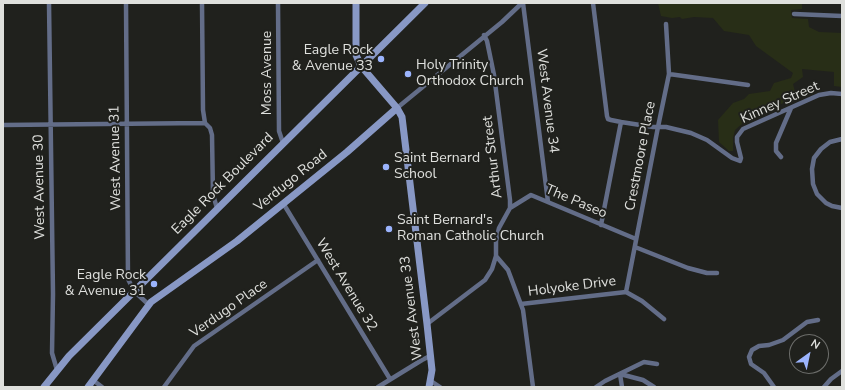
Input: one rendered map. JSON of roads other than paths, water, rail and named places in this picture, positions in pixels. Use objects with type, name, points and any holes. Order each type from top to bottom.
[{"type":"street","name":"West Avenue 30","points":[[49,3],[52,353],[57,370]]},
{"type":"street","name":"West Avenue 31","points":[[126,3],[128,279],[134,290],[148,304]]},
{"type":"street","points":[[202,3],[202,110],[205,123],[210,128],[212,135],[213,195],[217,208]]},
{"type":"street","name":"Moss Avenue","points":[[278,3],[279,131],[283,142]]},
{"type":"street","name":"West Avenue 33","points":[[356,3],[356,55],[361,66],[402,117],[432,370],[430,384]]},
{"type":"street","name":"Eagle Rock Boulevard","points":[[44,387],[57,370],[134,290],[425,3]]},
{"type":"street","name":"Verdugo Road","points":[[88,387],[148,304],[237,241],[283,204],[347,152],[396,108],[522,3]]},
{"type":"street","name":"West Avenue 34","points":[[522,3],[548,202]]},
{"type":"street","points":[[593,3],[607,116],[608,119],[621,122],[601,225]]},
{"type":"street","points":[[794,14],[842,16]]},
{"type":"street","name":"Crestmoore Place","points":[[626,292],[669,74],[666,24]]},
{"type":"street","name":"Arthur Street","points":[[427,324],[485,280],[492,269],[496,256],[496,241],[500,228],[510,208],[494,75],[487,42],[484,35]]},
{"type":"street","points":[[669,74],[748,85]]},
{"type":"street","name":"Kinney Street","points":[[621,122],[666,127],[699,136],[732,158],[740,161],[741,158],[737,142],[743,129],[819,95],[831,93],[842,94]]},
{"type":"street","points":[[781,157],[776,151],[776,143],[791,108]]},
{"type":"street","points":[[3,125],[205,123]]},
{"type":"street","points":[[842,139],[830,142],[820,149],[814,158],[812,169],[812,178],[818,194],[826,203],[842,208]]},
{"type":"street","name":"The Paseo","points":[[510,208],[531,195],[636,239]]},
{"type":"street","name":"West Avenue 32","points":[[283,204],[390,379]]},
{"type":"street","points":[[635,247],[688,268],[707,273],[717,273]]},
{"type":"street","points":[[496,256],[508,270],[523,310],[533,387]]},
{"type":"street","name":"Verdugo Place","points":[[164,387],[194,346],[318,260]]},
{"type":"street","name":"Holyoke Drive","points":[[521,304],[626,292],[651,308],[664,319]]},
{"type":"street","points":[[774,387],[769,378],[751,364],[749,357],[752,350],[759,346],[768,345],[783,340],[807,322],[818,320]]},
{"type":"street","points":[[378,387],[430,356]]},
{"type":"street","points":[[596,387],[644,362],[657,364]]},
{"type":"street","points":[[824,387],[831,379],[842,371]]},
{"type":"street","points":[[620,374],[622,387]]},
{"type":"street","points":[[620,374],[643,380],[654,387]]},
{"type":"street","points":[[93,380],[102,387]]},
{"type":"street","points":[[430,384],[440,387]]},
{"type":"place","name":"Eagle Rock & Avenue 33","points":[[381,59]]},
{"type":"place","name":"Holy Trinity Orthodox Church","points":[[408,74]]},
{"type":"place","name":"Saint Bernard School","points":[[386,167]]},
{"type":"place","name":"Saint Bernard's Roman Catholic Church","points":[[389,229]]},
{"type":"place","name":"Eagle Rock & Avenue 31","points":[[154,284]]}]
